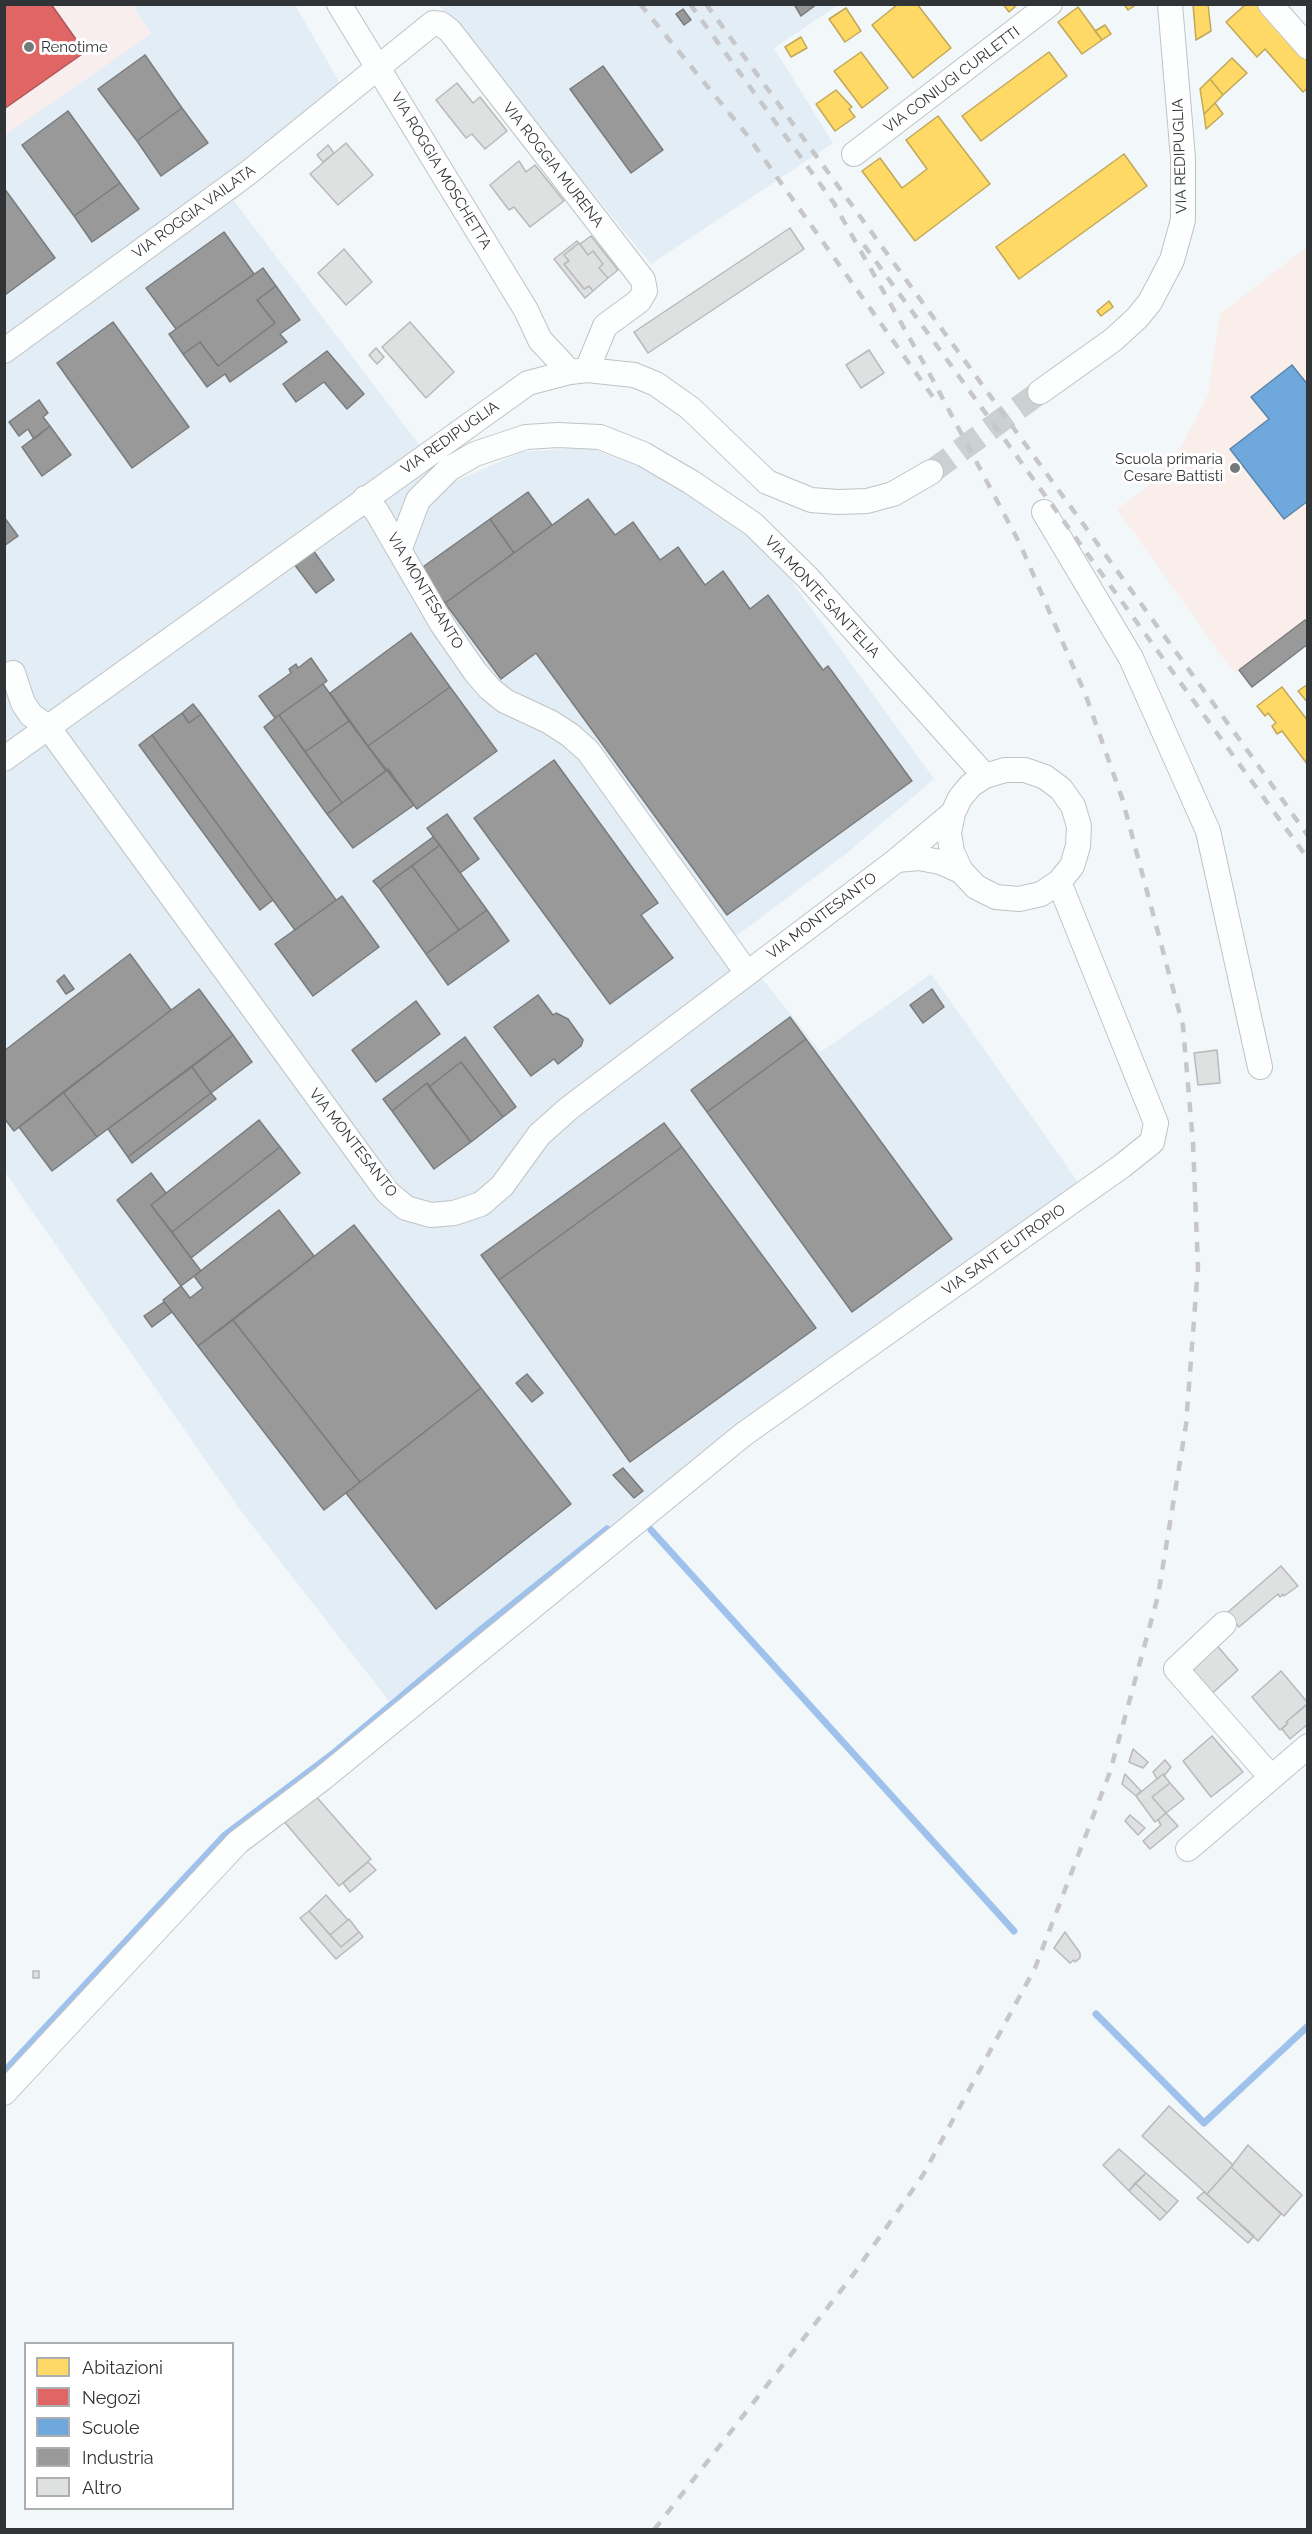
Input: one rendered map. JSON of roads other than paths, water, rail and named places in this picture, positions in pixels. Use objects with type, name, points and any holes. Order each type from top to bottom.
[{"type":"street","name":"VIA ROGGIA MOSCHETTA","points":[[339,4],[486,248],[526,310],[540,340],[578,371]]},
{"type":"street","name":"VIA CONIUGI CURLETTI","points":[[854,154],[1050,4]]},
{"type":"street","name":"VIA REDIPUGLIA","points":[[1040,392],[1113,340],[1137,318],[1150,302],[1172,260],[1183,220],[1183,158],[1170,4]]},
{"type":"street","points":[[1270,4],[1308,47]]},
{"type":"street","name":"VIA ROGGIA MURENA","points":[[379,68],[423,28],[433,23],[441,24],[450,31],[643,280],[645,291],[639,301],[605,326],[578,371]]},
{"type":"street","name":"VIA ROGGIA VAILATA","points":[[4,351],[248,173],[379,68]]},
{"type":"street","points":[[528,383],[540,340]]},
{"type":"street","name":"VIA REDIPUGLIA","points":[[4,759],[528,383],[578,371],[634,375],[656,384],[690,408],[767,482],[811,500],[867,501],[893,494],[931,472]]},
{"type":"street","name":"VIA MONTE SANT'ELIA","points":[[400,548],[418,500],[449,469],[466,459],[504,443],[526,437],[558,435],[600,437],[643,454],[753,524],[807,577],[985,776]]},
{"type":"street","name":"VIA MONTESANTO","points":[[365,498],[377,512],[400,548],[442,624],[483,681],[505,701],[570,735],[588,751],[747,973]]},
{"type":"street","points":[[1044,512],[1131,658],[1208,831],[1260,1067]]},
{"type":"street","name":"VIA MONTESANTO","points":[[9,667],[33,691],[44,706],[48,727],[387,1192],[406,1208],[431,1215],[454,1213],[481,1204],[502,1186],[539,1135],[568,1109],[897,860],[953,813]]},
{"type":"street","points":[[1005,770],[1025,770],[1045,777],[1061,789],[1073,806],[1079,826],[1078,846],[1072,866],[1059,882],[1041,894],[1018,899],[996,897],[976,887],[961,871],[952,852],[950,833],[953,813],[960,798],[971,785],[985,776],[1005,770]]},
{"type":"street","points":[[897,860],[919,858],[940,862],[961,871]]},
{"type":"street","name":"VIA SANT EUTROPIO","points":[[4,2093],[238,1842],[323,1778],[744,1434],[1122,1166],[1152,1142],[1156,1123],[1059,882]]},
{"type":"street","points":[[1224,1624],[1176,1669],[1271,1777]]},
{"type":"street","points":[[1188,1850],[1308,1746]]},
{"type":"waterway","points":[[4,2072],[225,1835],[335,1752],[483,1628],[607,1529]]},
{"type":"waterway","points":[[651,1530],[1014,1931]]},
{"type":"waterway","points":[[1096,2014],[1204,2123],[1308,2026]]},
{"type":"tunnel","points":[[931,472],[1040,392]]},
{"type":"railway","points":[[640,4],[747,135],[938,404]]},
{"type":"railway","points":[[690,4],[836,206]]},
{"type":"railway","points":[[706,4],[1308,836]]},
{"type":"railway","points":[[654,2530],[853,2275],[923,2175],[1035,1968],[1110,1772],[1158,1596],[1186,1425],[1198,1267],[1193,1143],[1183,1026],[1122,798],[1086,696],[1020,544],[927,369],[832,200]]},
{"type":"railway","points":[[864,245],[1308,859]]},
{"type":"place","name":"Renotime","points":[[29,47]]},
{"type":"place","name":"Scuola primaria Cesare Battisti","points":[[1235,468]]}]
